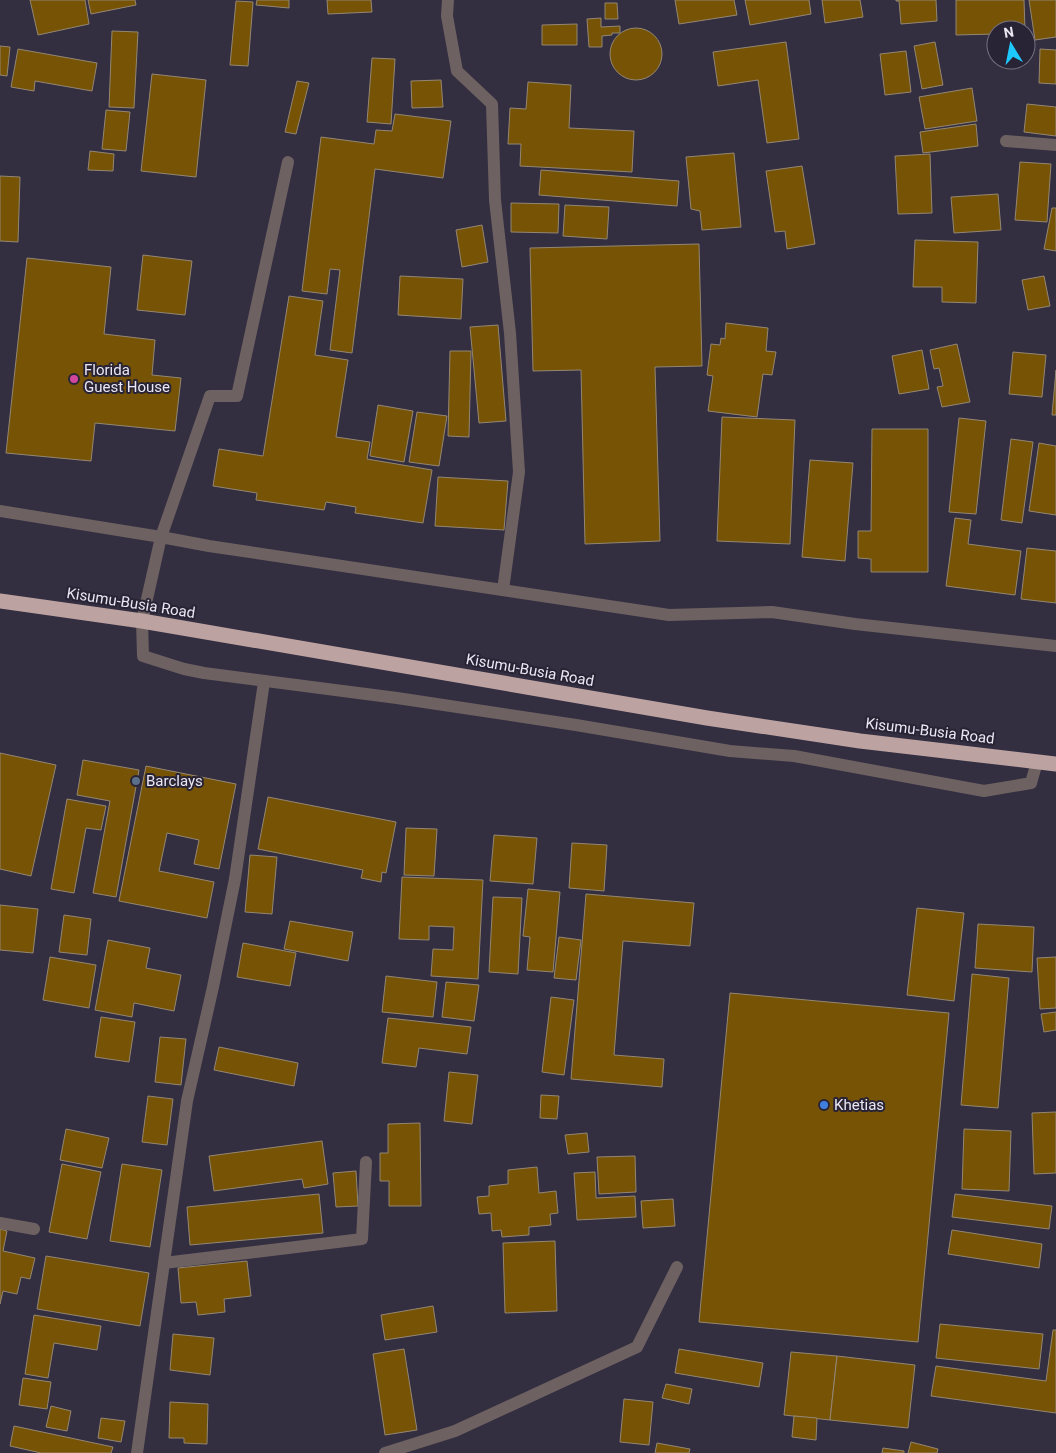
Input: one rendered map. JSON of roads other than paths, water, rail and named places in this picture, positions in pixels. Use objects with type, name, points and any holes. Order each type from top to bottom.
[{"type":"highway","name":"Kisumu-Busia Road","points":[[0,601],[142,621],[707,718],[860,741],[1056,764]]},
{"type":"street","points":[[448,0],[447,16],[458,71],[492,104],[495,200],[510,333],[519,472],[503,590]]},
{"type":"street","points":[[1006,141],[1056,145]]},
{"type":"street","points":[[288,162],[237,396],[210,396],[160,537],[142,621],[142,656],[184,669],[264,682],[407,699],[730,751],[794,756],[984,790],[1031,783],[1037,762]]},
{"type":"street","points":[[0,511],[218,547],[668,615],[772,612],[855,624],[1056,646]]},
{"type":"street","points":[[137,1453],[188,1102],[235,879],[264,682]]},
{"type":"street","points":[[164,1263],[362,1239],[366,1162]]},
{"type":"street","points":[[0,1223],[34,1229]]},
{"type":"street","points":[[385,1453],[455,1432],[637,1347],[677,1267]]},
{"type":"place","name":"Florida Guest House","points":[[74,379]]},
{"type":"place","name":"Barclays","points":[[136,781]]},
{"type":"place","name":"Khetias","points":[[824,1105]]}]
